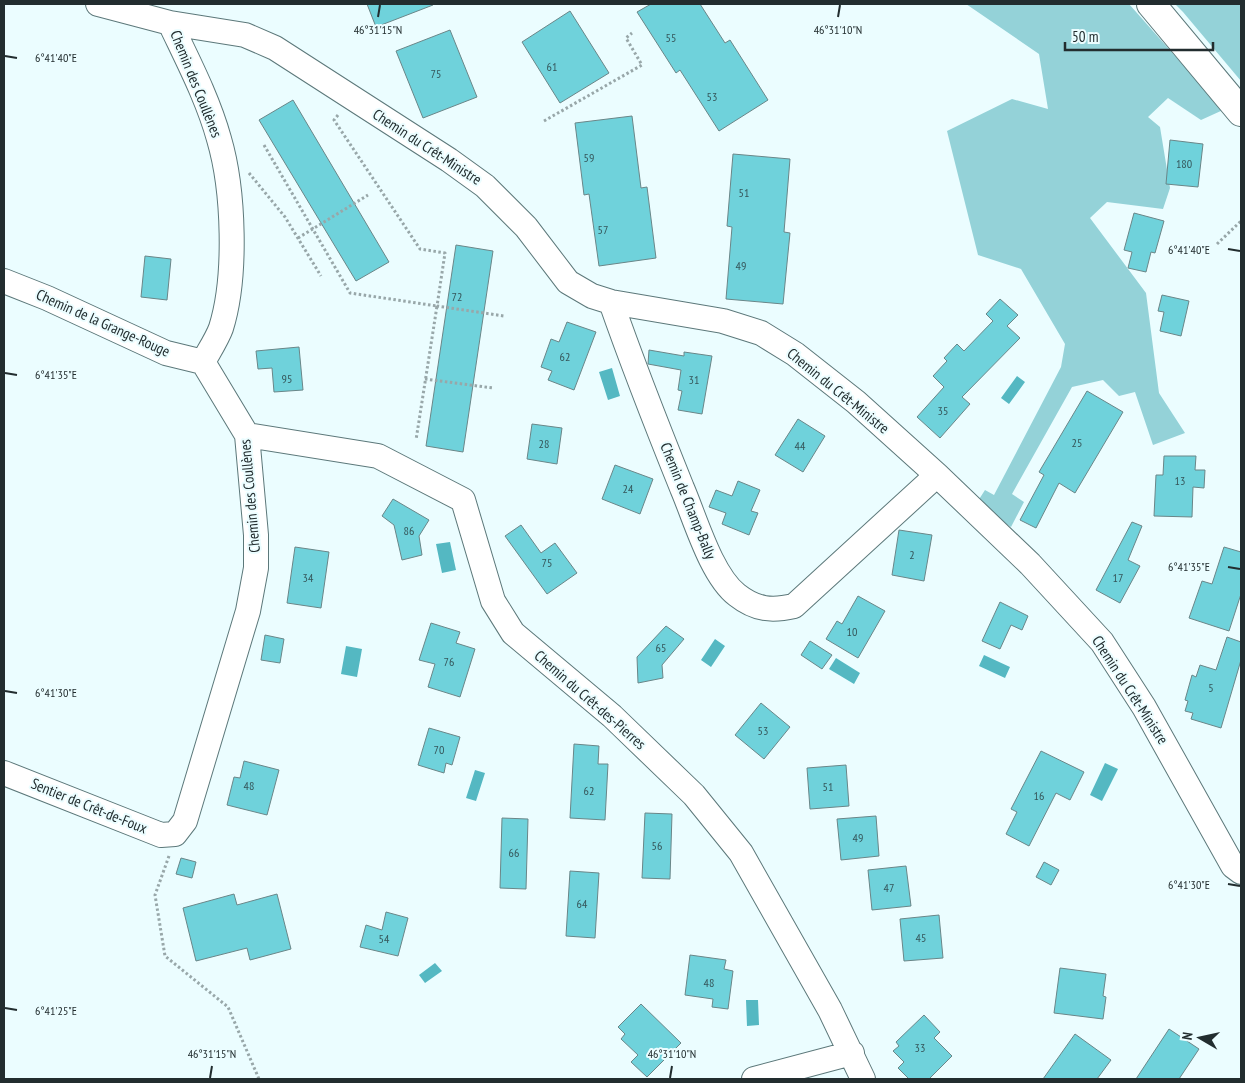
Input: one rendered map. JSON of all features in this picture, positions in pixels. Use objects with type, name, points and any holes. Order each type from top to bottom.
[{"type":"street","name":"Chemin du Crêt-Ministre","points":[[98,4],[170,23],[245,35],[275,48],[486,186],[526,227],[568,282],[592,296],[612,302],[723,321],[761,333],[795,354],[856,402],[937,475],[1030,564],[1102,642],[1144,707],[1233,866],[1241,872]]},
{"type":"street","points":[[1151,4],[1241,112]]},
{"type":"street","name":"Chemin des Coullènes","points":[[170,23],[203,93],[219,138],[225,163],[229,190],[231,266],[220,328],[203,362],[247,435],[256,535],[256,568],[248,611],[184,821],[175,834]]},
{"type":"street","name":"Chemin de la Grange-Rouge","points":[[4,281],[47,298],[166,353],[203,362]]},
{"type":"street","name":"Chemin de Champ-Bally","points":[[612,302],[638,377],[713,565],[736,594],[758,608],[776,610],[794,606],[937,475]]},
{"type":"street","name":"Chemin du Crêt-des-Pierres","points":[[247,435],[378,456],[463,500],[493,602],[513,633],[612,716],[694,795],[740,853],[813,979],[852,1053],[863,1079]]},
{"type":"street","name":"Sentier de Crêt-de-Foux","points":[[4,773],[161,835],[175,834]]},
{"type":"street","points":[[754,1079],[852,1053]]},
{"type":"path","points":[[544,121],[642,65],[626,38],[632,33]]},
{"type":"path","points":[[340,113],[334,120],[420,249],[445,253],[416,440]]},
{"type":"path","points":[[264,145],[350,293],[504,316]]},
{"type":"path","points":[[225,163],[238,160],[286,217],[321,276]]},
{"type":"path","points":[[298,238],[368,196]]},
{"type":"path","points":[[1217,244],[1241,221]]},
{"type":"path","points":[[425,378],[493,388]]},
{"type":"path","points":[[175,834],[155,895],[165,956],[228,1007],[259,1079]]},
{"type":"shaded area","points":[[966,4],[1129,4],[1223,110],[1201,120],[1168,98],[1148,117],[1160,127],[1170,188],[1163,209],[1107,202],[1090,218],[1146,293],[1159,393],[1185,433],[1153,445],[1135,392],[1119,396],[1103,380],[1072,387],[1012,494],[1024,502],[1011,527],[976,504],[985,490],[994,495],[1061,367],[1065,344],[1021,269],[978,255],[947,131],[1012,99],[1048,109],[1039,54]]},
{"type":"shaded area","points":[[1175,4],[1241,4],[1241,81],[1183,12]]},
{"type":"shaded area","points":[[612,368],[620,396],[608,400],[599,372]]},
{"type":"shaded area","points":[[1017,376],[1025,382],[1009,404],[1001,398]]},
{"type":"shaded area","points":[[450,542],[456,570],[442,573],[436,544]]},
{"type":"shaded area","points":[[715,639],[725,646],[711,667],[701,660]]},
{"type":"shaded area","points":[[346,646],[362,649],[357,677],[341,674]]},
{"type":"shaded area","points":[[984,655],[1010,667],[1005,678],[979,666]]},
{"type":"shaded area","points":[[836,658],[860,673],[854,684],[829,669]]},
{"type":"shaded area","points":[[1105,763],[1118,769],[1102,801],[1090,795]]},
{"type":"shaded area","points":[[475,770],[485,773],[476,801],[466,798]]},
{"type":"shaded area","points":[[435,963],[442,971],[425,983],[419,975]]},
{"type":"shaded area","points":[[746,1000],[758,1000],[759,1025],[747,1026]]},
{"type":"building","points":[[367,4],[433,4],[433,5],[376,27]]},
{"type":"building","points":[[651,4],[700,4],[725,43],[730,40],[768,100],[719,131],[680,70],[676,73],[637,12]]},
{"type":"building","points":[[570,11],[609,73],[560,103],[522,42]]},
{"type":"building","points":[[450,30],[477,97],[423,118],[396,51]]},
{"type":"building","points":[[293,100],[389,262],[356,281],[259,120]]},
{"type":"building","points":[[632,116],[641,188],[647,187],[656,258],[599,266],[589,194],[584,195],[575,123]]},
{"type":"building","points":[[1170,140],[1203,144],[1198,187],[1166,184]]},
{"type":"building","points":[[733,154],[790,159],[784,232],[790,233],[783,304],[726,299],[732,227],[727,226]]},
{"type":"building","points":[[1134,213],[1164,221],[1155,253],[1151,252],[1146,272],[1128,268],[1132,252],[1124,250]]},
{"type":"building","points":[[456,245],[493,251],[463,452],[426,446]]},
{"type":"building","points":[[145,256],[171,259],[167,300],[141,297]]},
{"type":"building","points":[[1162,295],[1189,301],[1181,336],[1160,331],[1164,312],[1158,311]]},
{"type":"building","points":[[1000,299],[1018,315],[1007,326],[1020,338],[962,397],[970,404],[940,438],[917,417],[944,387],[933,376],[947,361],[944,358],[957,344],[964,351],[993,321],[986,314]]},
{"type":"building","points":[[567,322],[596,332],[574,390],[548,380],[552,371],[541,367],[551,339],[559,342]]},
{"type":"building","points":[[299,347],[303,390],[274,392],[272,368],[258,369],[256,351]]},
{"type":"building","points":[[649,350],[684,356],[684,352],[712,356],[702,414],[678,410],[682,391],[678,390],[681,370],[648,364]]},
{"type":"building","points":[[1087,391],[1123,412],[1075,493],[1059,483],[1036,528],[1020,520],[1044,475],[1039,472]]},
{"type":"building","points":[[798,419],[825,436],[803,472],[775,455]]},
{"type":"building","points":[[532,424],[562,428],[557,464],[527,459]]},
{"type":"building","points":[[1164,456],[1196,456],[1195,470],[1205,470],[1204,488],[1193,487],[1192,517],[1154,516],[1156,475],[1163,475]]},
{"type":"building","points":[[615,465],[653,479],[640,514],[602,499]]},
{"type":"building","points":[[738,481],[760,490],[751,511],[758,513],[749,535],[722,524],[726,513],[709,507],[716,490],[732,496]]},
{"type":"building","points":[[393,499],[429,520],[419,536],[422,555],[402,560],[394,525],[382,516]]},
{"type":"building","points":[[1132,522],[1142,526],[1128,560],[1140,566],[1120,603],[1096,590]]},
{"type":"building","points":[[521,525],[541,553],[555,543],[577,573],[547,594],[505,536]]},
{"type":"building","points":[[899,530],[932,535],[924,581],[892,575]]},
{"type":"building","points":[[295,547],[329,552],[321,608],[287,603]]},
{"type":"building","points":[[1224,547],[1241,552],[1241,594],[1229,631],[1189,618],[1202,581],[1212,584]]},
{"type":"building","points":[[858,596],[885,611],[858,658],[826,639],[837,621],[842,624]]},
{"type":"building","points":[[1000,602],[1028,616],[1022,630],[1011,625],[1000,649],[982,641]]},
{"type":"building","points":[[431,623],[460,632],[456,643],[475,649],[460,697],[428,687],[435,664],[419,660]]},
{"type":"building","points":[[666,626],[684,639],[662,665],[663,678],[638,683],[637,657]]},
{"type":"building","points":[[265,635],[284,639],[280,663],[261,660]]},
{"type":"building","points":[[1227,637],[1241,642],[1241,660],[1221,728],[1191,719],[1193,713],[1185,711],[1188,701],[1185,700],[1192,675],[1196,677],[1200,665],[1216,670]]},
{"type":"building","points":[[810,641],[832,655],[822,669],[801,655]]},
{"type":"building","points":[[761,703],[790,727],[764,759],[735,735]]},
{"type":"building","points":[[429,728],[460,737],[452,765],[446,763],[444,773],[418,765]]},
{"type":"building","points":[[574,744],[599,746],[598,764],[608,764],[605,820],[570,818]]},
{"type":"building","points":[[1041,751],[1084,772],[1070,800],[1056,793],[1029,846],[1006,834],[1017,812],[1011,809]]},
{"type":"building","points":[[244,761],[279,770],[267,815],[227,805],[234,777],[240,778]]},
{"type":"building","points":[[846,765],[849,806],[810,809],[807,768]]},
{"type":"building","points":[[645,813],[672,814],[670,879],[642,878]]},
{"type":"building","points":[[876,816],[879,856],[841,860],[837,819]]},
{"type":"building","points":[[502,818],[528,819],[526,889],[500,888]]},
{"type":"building","points":[[181,858],[196,862],[192,878],[176,874]]},
{"type":"building","points":[[1044,862],[1059,870],[1051,885],[1036,877]]},
{"type":"building","points":[[906,866],[911,906],[872,910],[868,870]]},
{"type":"building","points":[[570,871],[599,873],[595,938],[566,936]]},
{"type":"building","points":[[234,894],[237,905],[277,894],[291,949],[250,960],[247,948],[196,961],[183,908]]},
{"type":"building","points":[[386,912],[408,918],[398,956],[360,947],[366,925],[382,930]]},
{"type":"building","points":[[939,915],[943,958],[904,961],[900,919]]},
{"type":"building","points":[[690,955],[726,960],[724,969],[733,971],[728,1009],[712,1007],[713,999],[685,995]]},
{"type":"building","points":[[1060,968],[1106,974],[1103,996],[1106,997],[1103,1019],[1054,1013]]},
{"type":"building","points":[[641,1004],[681,1043],[647,1077],[631,1062],[638,1055],[621,1039],[625,1034],[618,1027]]},
{"type":"building","points":[[924,1015],[940,1032],[934,1038],[952,1056],[929,1079],[909,1079],[898,1068],[904,1062],[893,1051],[899,1046],[896,1042]]},
{"type":"building","points":[[1169,1029],[1199,1049],[1179,1079],[1136,1079]]},
{"type":"building","points":[[1075,1034],[1111,1060],[1097,1079],[1043,1079]]}]
